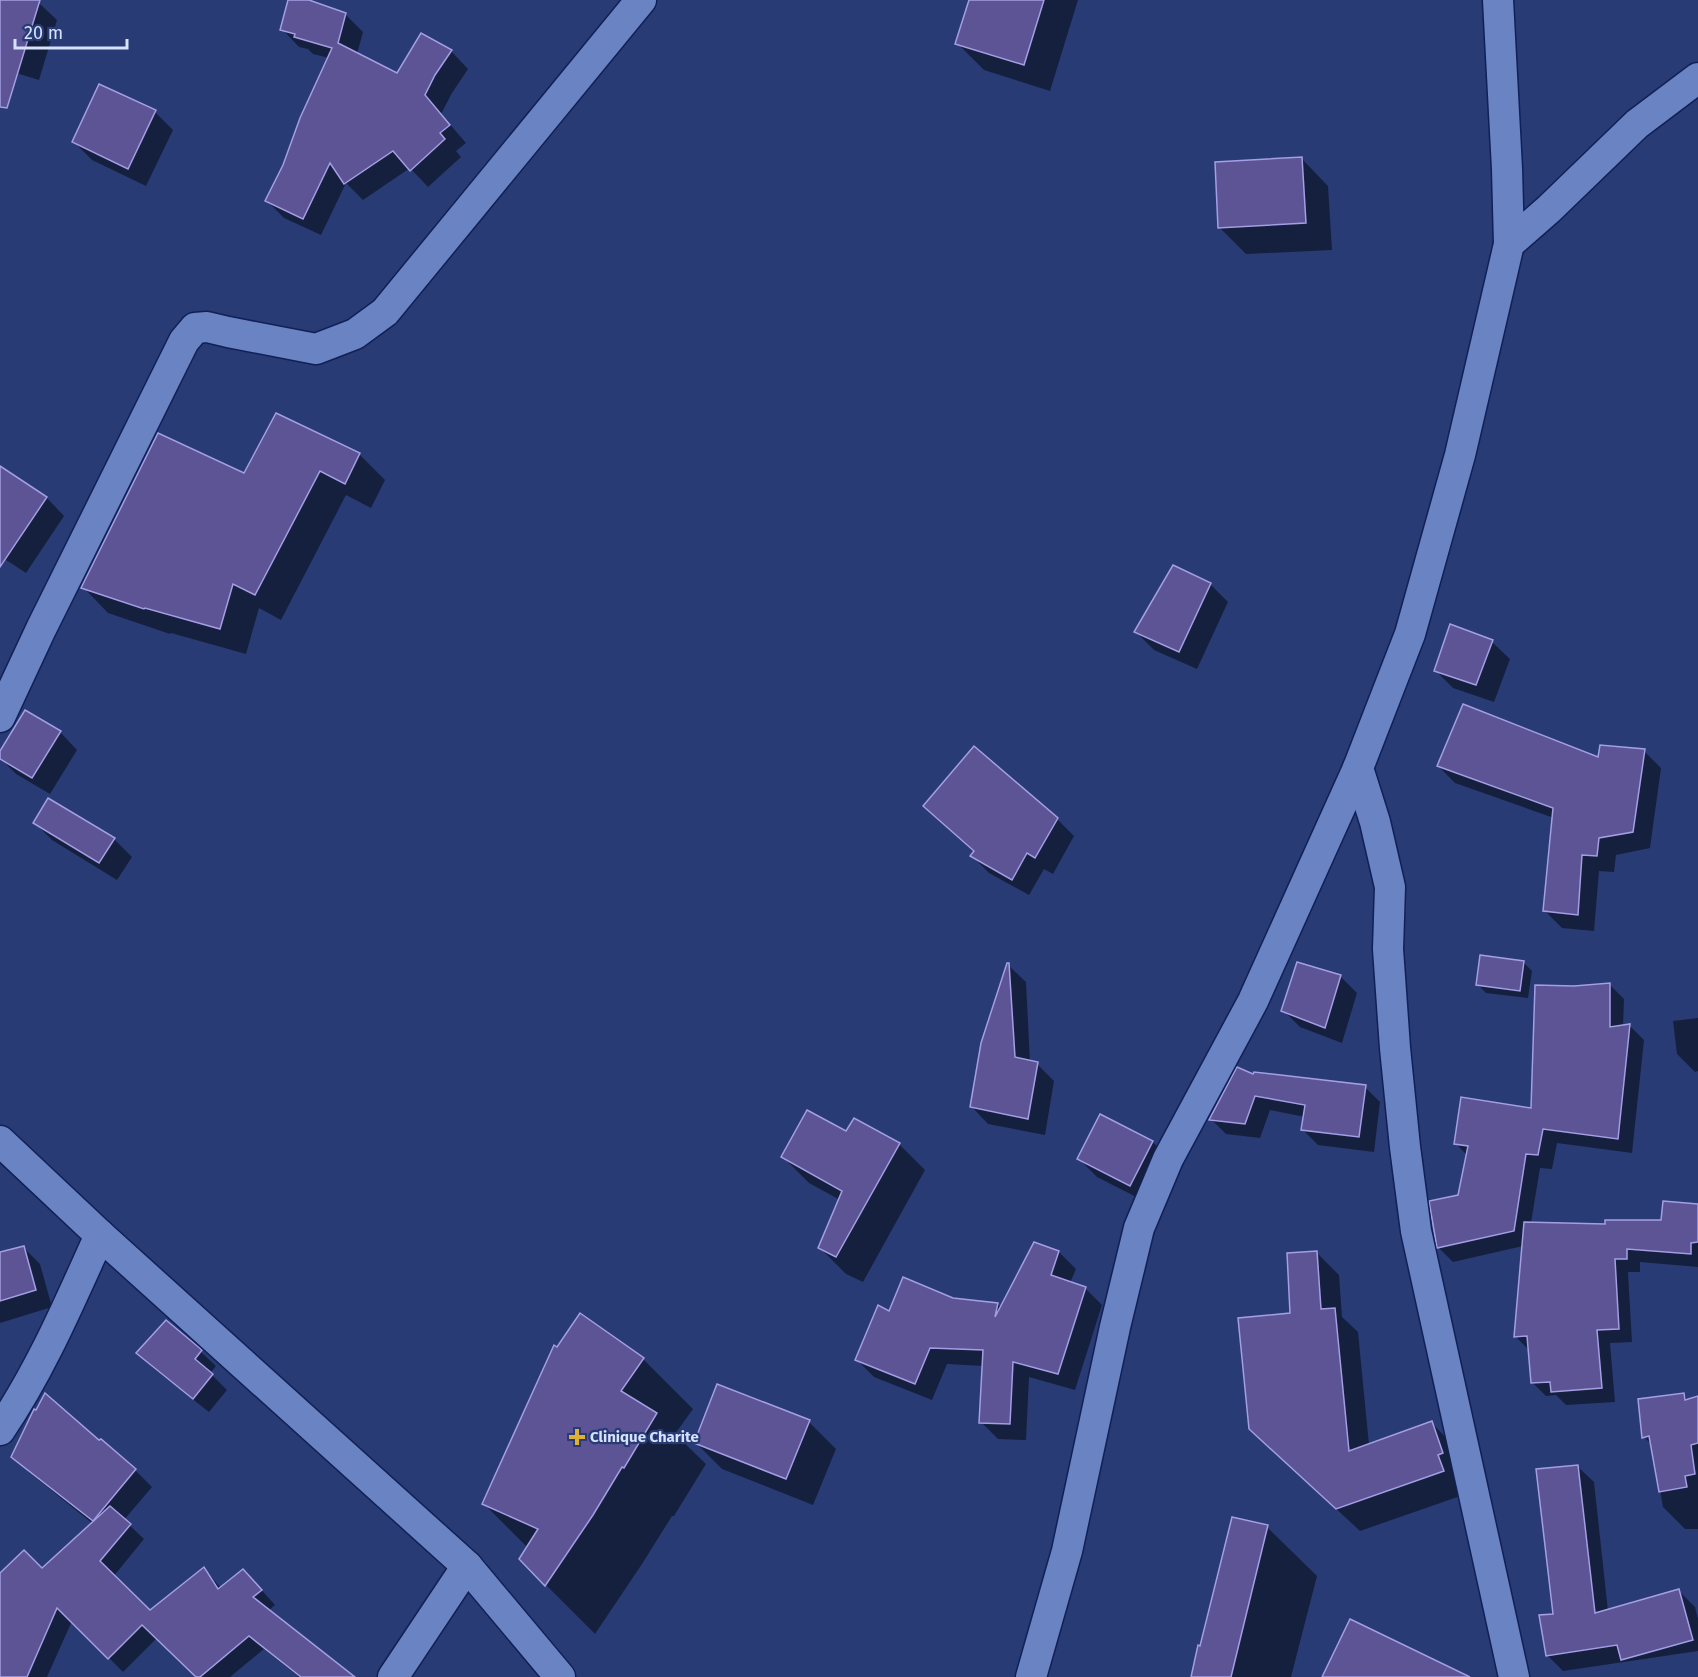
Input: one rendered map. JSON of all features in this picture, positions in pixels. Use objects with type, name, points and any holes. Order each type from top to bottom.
[{"type":"street","points":[[0,717],[41,629],[184,341],[195,328],[207,327],[316,349],[355,334],[386,312],[641,0]]},
{"type":"street","points":[[1031,1677],[1067,1551],[1112,1338],[1139,1228],[1168,1159],[1253,1001],[1358,768],[1410,634],[1460,455],[1509,244],[1498,0]]},
{"type":"street","points":[[1509,244],[1549,209],[1637,124],[1698,78]]},
{"type":"street","points":[[1358,768],[1376,822],[1390,887],[1388,949],[1405,1147],[1416,1231],[1514,1677]]},
{"type":"street","points":[[0,1141],[100,1235],[467,1566],[560,1677]]},
{"type":"street","points":[[0,1430],[57,1329],[100,1235]]},
{"type":"street","points":[[393,1677],[467,1566]]},
{"type":"building","points":[[0,0],[40,0],[7,108],[0,107]]},
{"type":"building","points":[[288,0],[309,0],[346,13],[338,43],[397,73],[421,33],[452,50],[425,95],[450,125],[440,133],[445,139],[410,171],[393,151],[344,184],[330,163],[303,219],[265,201],[283,165],[300,118],[332,48],[294,37],[295,34],[280,30]]},
{"type":"building","points":[[969,0],[1044,0],[1024,65],[955,44]]},
{"type":"building","points":[[99,84],[156,110],[128,169],[72,142]]},
{"type":"building","points":[[1302,157],[1306,223],[1218,228],[1215,162]]},
{"type":"building","points":[[276,413],[360,453],[345,484],[320,471],[255,595],[233,584],[220,629],[144,609],[81,588],[158,433],[244,473]]},
{"type":"building","points":[[0,466],[47,497],[0,567]]},
{"type":"building","points":[[1173,565],[1211,583],[1179,652],[1134,632]]},
{"type":"building","points":[[1450,624],[1493,640],[1476,685],[1434,671]]},
{"type":"building","points":[[1463,704],[1598,757],[1600,745],[1645,749],[1633,832],[1599,838],[1597,856],[1582,855],[1578,915],[1543,911],[1553,808],[1437,766]]},
{"type":"building","points":[[25,710],[61,731],[32,778],[0,759],[0,751]]},
{"type":"building","points":[[974,746],[1058,818],[1035,858],[1027,853],[1012,880],[970,856],[974,851],[923,806]]},
{"type":"building","points":[[48,798],[115,838],[99,863],[33,823]]},
{"type":"building","points":[[1480,955],[1524,961],[1520,991],[1476,985]]},
{"type":"building","points":[[1297,962],[1341,975],[1325,1028],[1281,1011]]},
{"type":"building","points":[[1007,963],[1009,963],[1015,1057],[1038,1062],[1028,1119],[970,1107],[981,1043]]},
{"type":"building","points":[[1610,983],[1610,1027],[1630,1024],[1618,1139],[1543,1129],[1538,1155],[1526,1154],[1514,1231],[1437,1248],[1429,1201],[1458,1195],[1468,1146],[1454,1144],[1461,1097],[1531,1108],[1535,985],[1574,986]]},
{"type":"building","points":[[1237,1067],[1253,1074],[1254,1072],[1366,1085],[1359,1137],[1301,1130],[1305,1105],[1255,1096],[1245,1124],[1209,1120]]},
{"type":"building","points":[[807,1110],[846,1131],[854,1118],[900,1143],[836,1257],[818,1248],[842,1191],[781,1157]]},
{"type":"building","points":[[1100,1114],[1153,1141],[1130,1186],[1077,1159]]},
{"type":"building","points":[[1663,1201],[1698,1204],[1698,1242],[1691,1243],[1691,1254],[1627,1249],[1627,1259],[1615,1259],[1619,1329],[1597,1330],[1602,1388],[1551,1392],[1550,1382],[1531,1383],[1527,1336],[1514,1337],[1524,1222],[1605,1224],[1605,1220],[1661,1220]]},
{"type":"building","points":[[1034,1242],[1059,1251],[1051,1275],[1086,1287],[1058,1374],[1013,1362],[1010,1424],[979,1423],[983,1350],[930,1348],[915,1384],[855,1360],[878,1305],[889,1311],[903,1277],[953,1298],[998,1303],[995,1317]]},
{"type":"building","points":[[24,1246],[36,1290],[0,1301],[0,1252]]},
{"type":"building","points":[[1317,1251],[1321,1309],[1335,1308],[1349,1451],[1432,1421],[1443,1453],[1438,1455],[1444,1471],[1336,1509],[1249,1429],[1238,1318],[1290,1313],[1287,1253]]},
{"type":"building","name":"Clinique Charite","points":[[580,1313],[644,1358],[621,1391],[657,1413],[624,1468],[622,1467],[545,1586],[519,1559],[538,1529],[482,1504],[554,1345],[557,1347]]},
{"type":"building","points":[[166,1320],[202,1350],[195,1359],[213,1374],[193,1399],[136,1353]]},
{"type":"building","points":[[717,1384],[810,1420],[786,1479],[694,1443]]},
{"type":"building","points":[[45,1393],[136,1469],[93,1521],[11,1457],[34,1409],[36,1410]]},
{"type":"building","points":[[1684,1393],[1685,1400],[1698,1396],[1698,1443],[1691,1445],[1695,1474],[1685,1476],[1687,1487],[1659,1492],[1649,1436],[1642,1438],[1638,1399]]},
{"type":"building","points":[[1578,1465],[1595,1613],[1679,1589],[1693,1640],[1621,1660],[1617,1645],[1546,1656],[1539,1615],[1553,1614],[1536,1469]]},
{"type":"building","points":[[110,1506],[131,1524],[100,1561],[150,1610],[204,1567],[218,1589],[243,1569],[262,1590],[253,1597],[355,1677],[301,1677],[249,1636],[200,1677],[196,1677],[142,1625],[108,1659],[57,1608],[27,1677],[0,1677],[0,1573],[24,1550],[42,1568]]},
{"type":"building","points":[[1232,1517],[1268,1525],[1231,1677],[1191,1677],[1198,1645],[1200,1646]]},
{"type":"building","points":[[1350,1619],[1470,1677],[1322,1677]]},
{"type":"place","name":"Clinique Charite","points":[[577,1437]]}]
